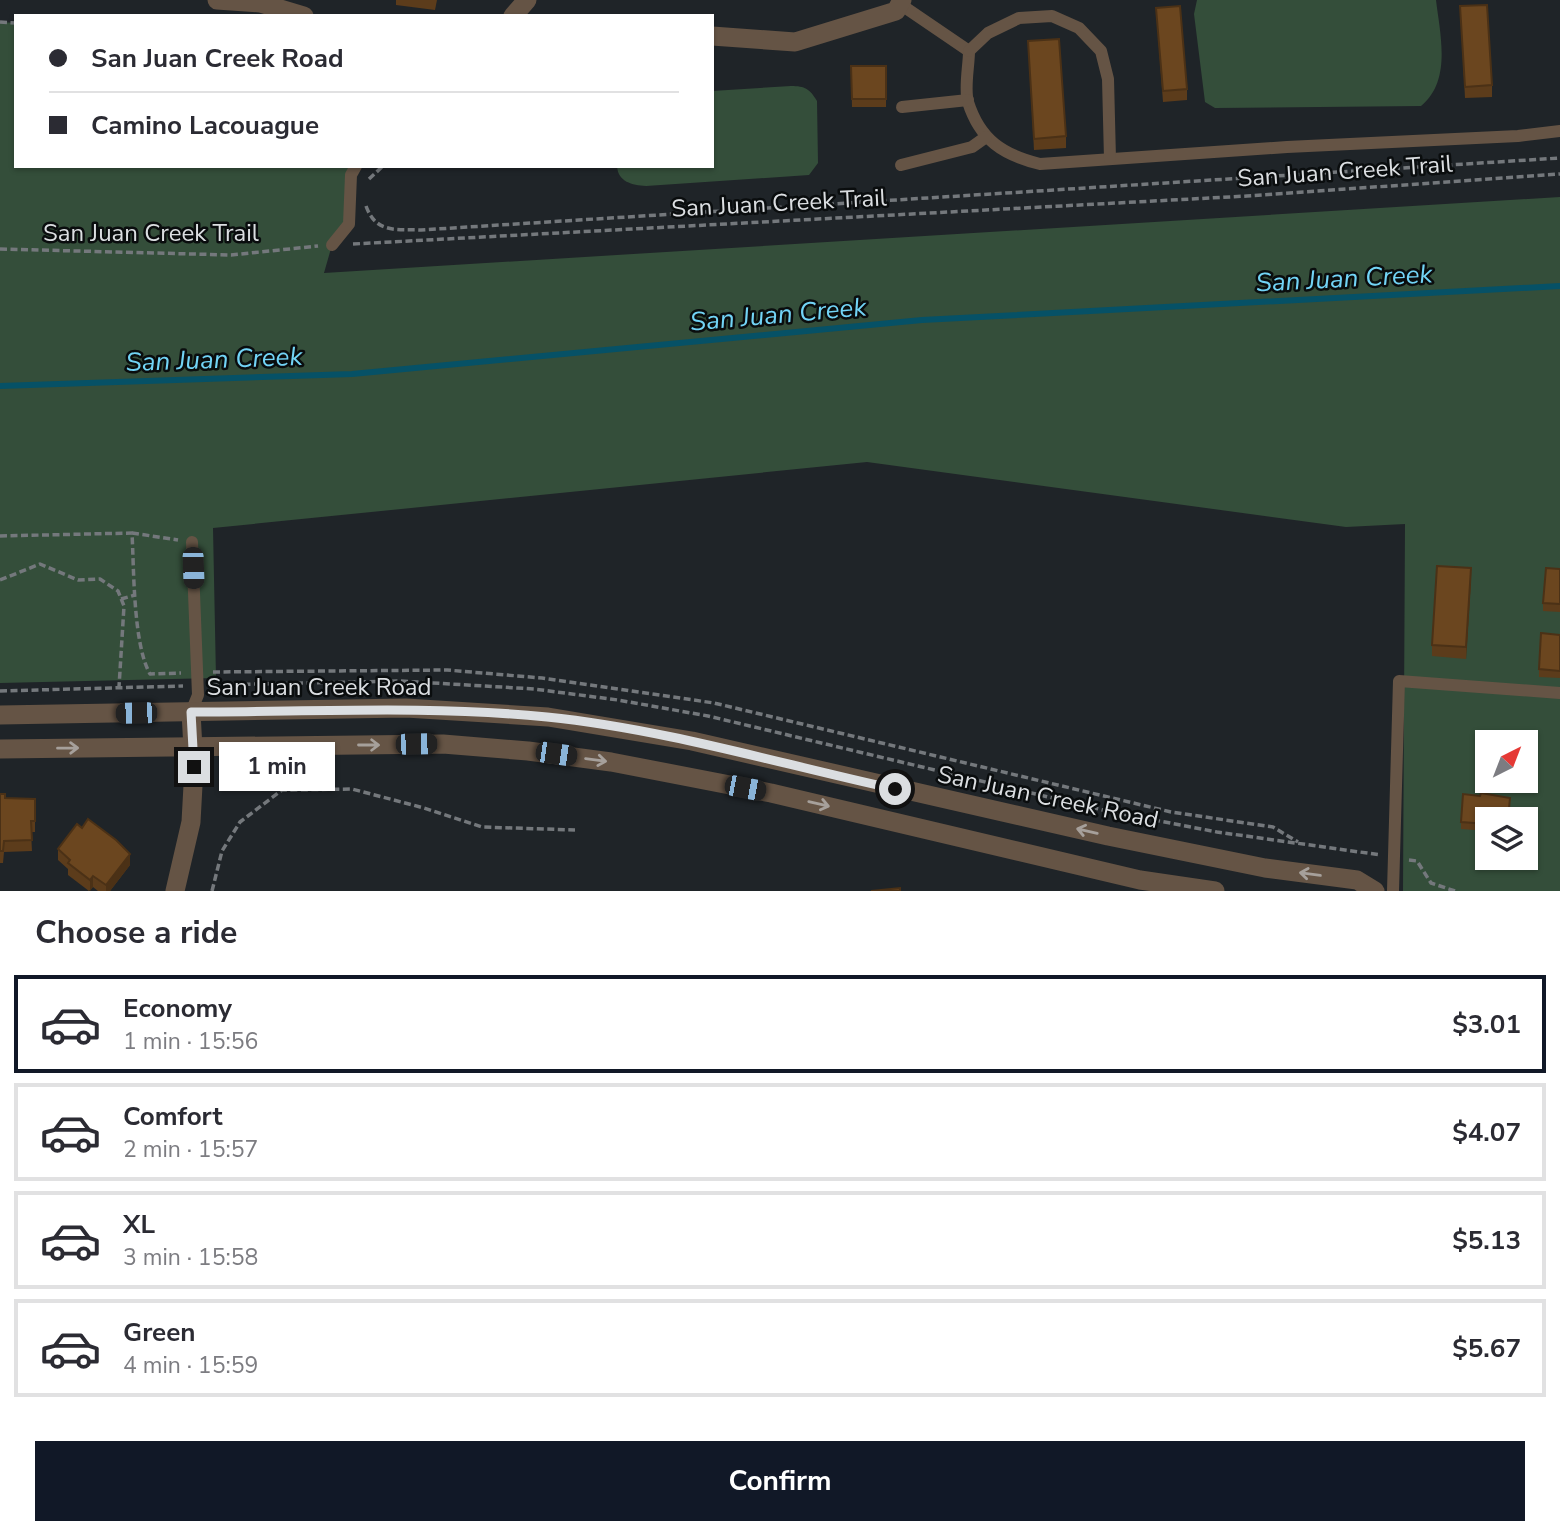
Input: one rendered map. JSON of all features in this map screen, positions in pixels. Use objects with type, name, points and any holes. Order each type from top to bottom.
[{"type":"street","points":[[217,0],[260,3],[297,14]]},
{"type":"street","points":[[515,14],[527,0]]},
{"type":"street","points":[[714,36],[795,42],[896,11],[901,2]]},
{"type":"street","name":"San Juan Creek Road","points":[[0,715],[406,708],[548,717],[692,741],[1108,836],[1265,868],[1357,880],[1375,891]]},
{"type":"street","points":[[175,891],[191,822],[194,767],[191,712]]},
{"type":"street","points":[[0,750],[443,744],[528,751],[611,762],[771,793],[1140,880],[1215,891]]},
{"type":"lane","points":[[901,2],[969,51]]},
{"type":"lane","points":[[1110,159],[1108,79],[1101,51],[1079,28],[1052,16],[1019,18],[988,33],[969,51],[968,100],[986,137],[1014,158],[1040,164],[1110,159],[1287,146],[1518,136],[1560,131]]},
{"type":"lane","points":[[902,107],[968,100]]},
{"type":"lane","points":[[901,165],[972,148],[986,137]]},
{"type":"lane","points":[[332,245],[349,224],[351,175],[355,168]]},
{"type":"lane","points":[[191,712],[198,695],[192,542]]},
{"type":"lane","points":[[1393,891],[1399,681],[1560,693]]},
{"type":"path","name":"San Juan Creek Trail","points":[[364,200],[368,211],[385,229],[421,230],[1560,158]]},
{"type":"path","points":[[365,188],[369,179],[381,168]]},
{"type":"path","name":"San Juan Creek Trail","points":[[0,249],[231,255],[332,245],[1234,197],[1560,174]]},
{"type":"path","points":[[0,536],[132,533],[192,542]]},
{"type":"path","points":[[132,533],[135,595],[145,665],[150,674],[447,670],[542,678],[714,703],[1171,812],[1273,827],[1301,843]]},
{"type":"path","points":[[0,580],[40,564],[78,580],[100,579],[118,592],[124,606],[119,688]]},
{"type":"path","points":[[121,598],[135,595]]},
{"type":"path","points":[[212,891],[222,851],[240,822],[282,790],[352,789],[482,827],[575,830]]},
{"type":"path","points":[[1416,861],[1431,883],[1455,891]]},
{"type":"green space","points":[[1197,0],[1436,0],[1442,56],[1437,84],[1431,96],[1421,106],[1215,108],[1205,102],[1194,14]]},
{"type":"green space","points":[[0,22],[14,23],[14,168],[356,168],[349,224],[332,245],[324,273],[1560,197],[1560,891],[1403,891],[1405,524],[1346,527],[867,462],[213,528],[216,678],[0,683]]},
{"type":"green space","points":[[791,86],[807,89],[817,101],[818,163],[809,175],[646,186],[631,183],[620,176],[617,168],[714,168],[714,91]]},
{"type":"building","points":[[1487,5],[1492,85],[1465,87],[1460,6]]},
{"type":"building","points":[[1180,6],[1187,89],[1163,91],[1156,8]]},
{"type":"building","points":[[1059,39],[1066,136],[1034,139],[1028,41]]},
{"type":"building","points":[[851,66],[886,66],[886,99],[852,99]]},
{"type":"building","points":[[1437,566],[1471,568],[1466,647],[1432,645]]},
{"type":"building","points":[[1546,568],[1560,569],[1560,604],[1543,603]]},
{"type":"building","points":[[1541,633],[1560,635],[1560,671],[1539,669]]},
{"type":"building","points":[[1481,793],[1510,798],[1509,807],[1475,807],[1475,823],[1461,822],[1463,794],[1480,796]]},
{"type":"building","points":[[0,794],[5,794],[5,798],[35,799],[35,821],[31,821],[32,840],[4,841],[3,851],[0,851]]},
{"type":"building","points":[[88,819],[130,854],[106,885],[93,876],[90,880],[68,863],[70,860],[58,849],[77,824],[82,828]]},
{"type":"building","points":[[900,888],[900,891],[871,891]]},
{"type":"waterway","name":"San Juan Creek","points":[[0,386],[352,374],[922,320],[1560,286]]},
{"type":"route","points":[[194,767],[191,712],[406,708],[548,717],[692,741],[895,789]]}]
